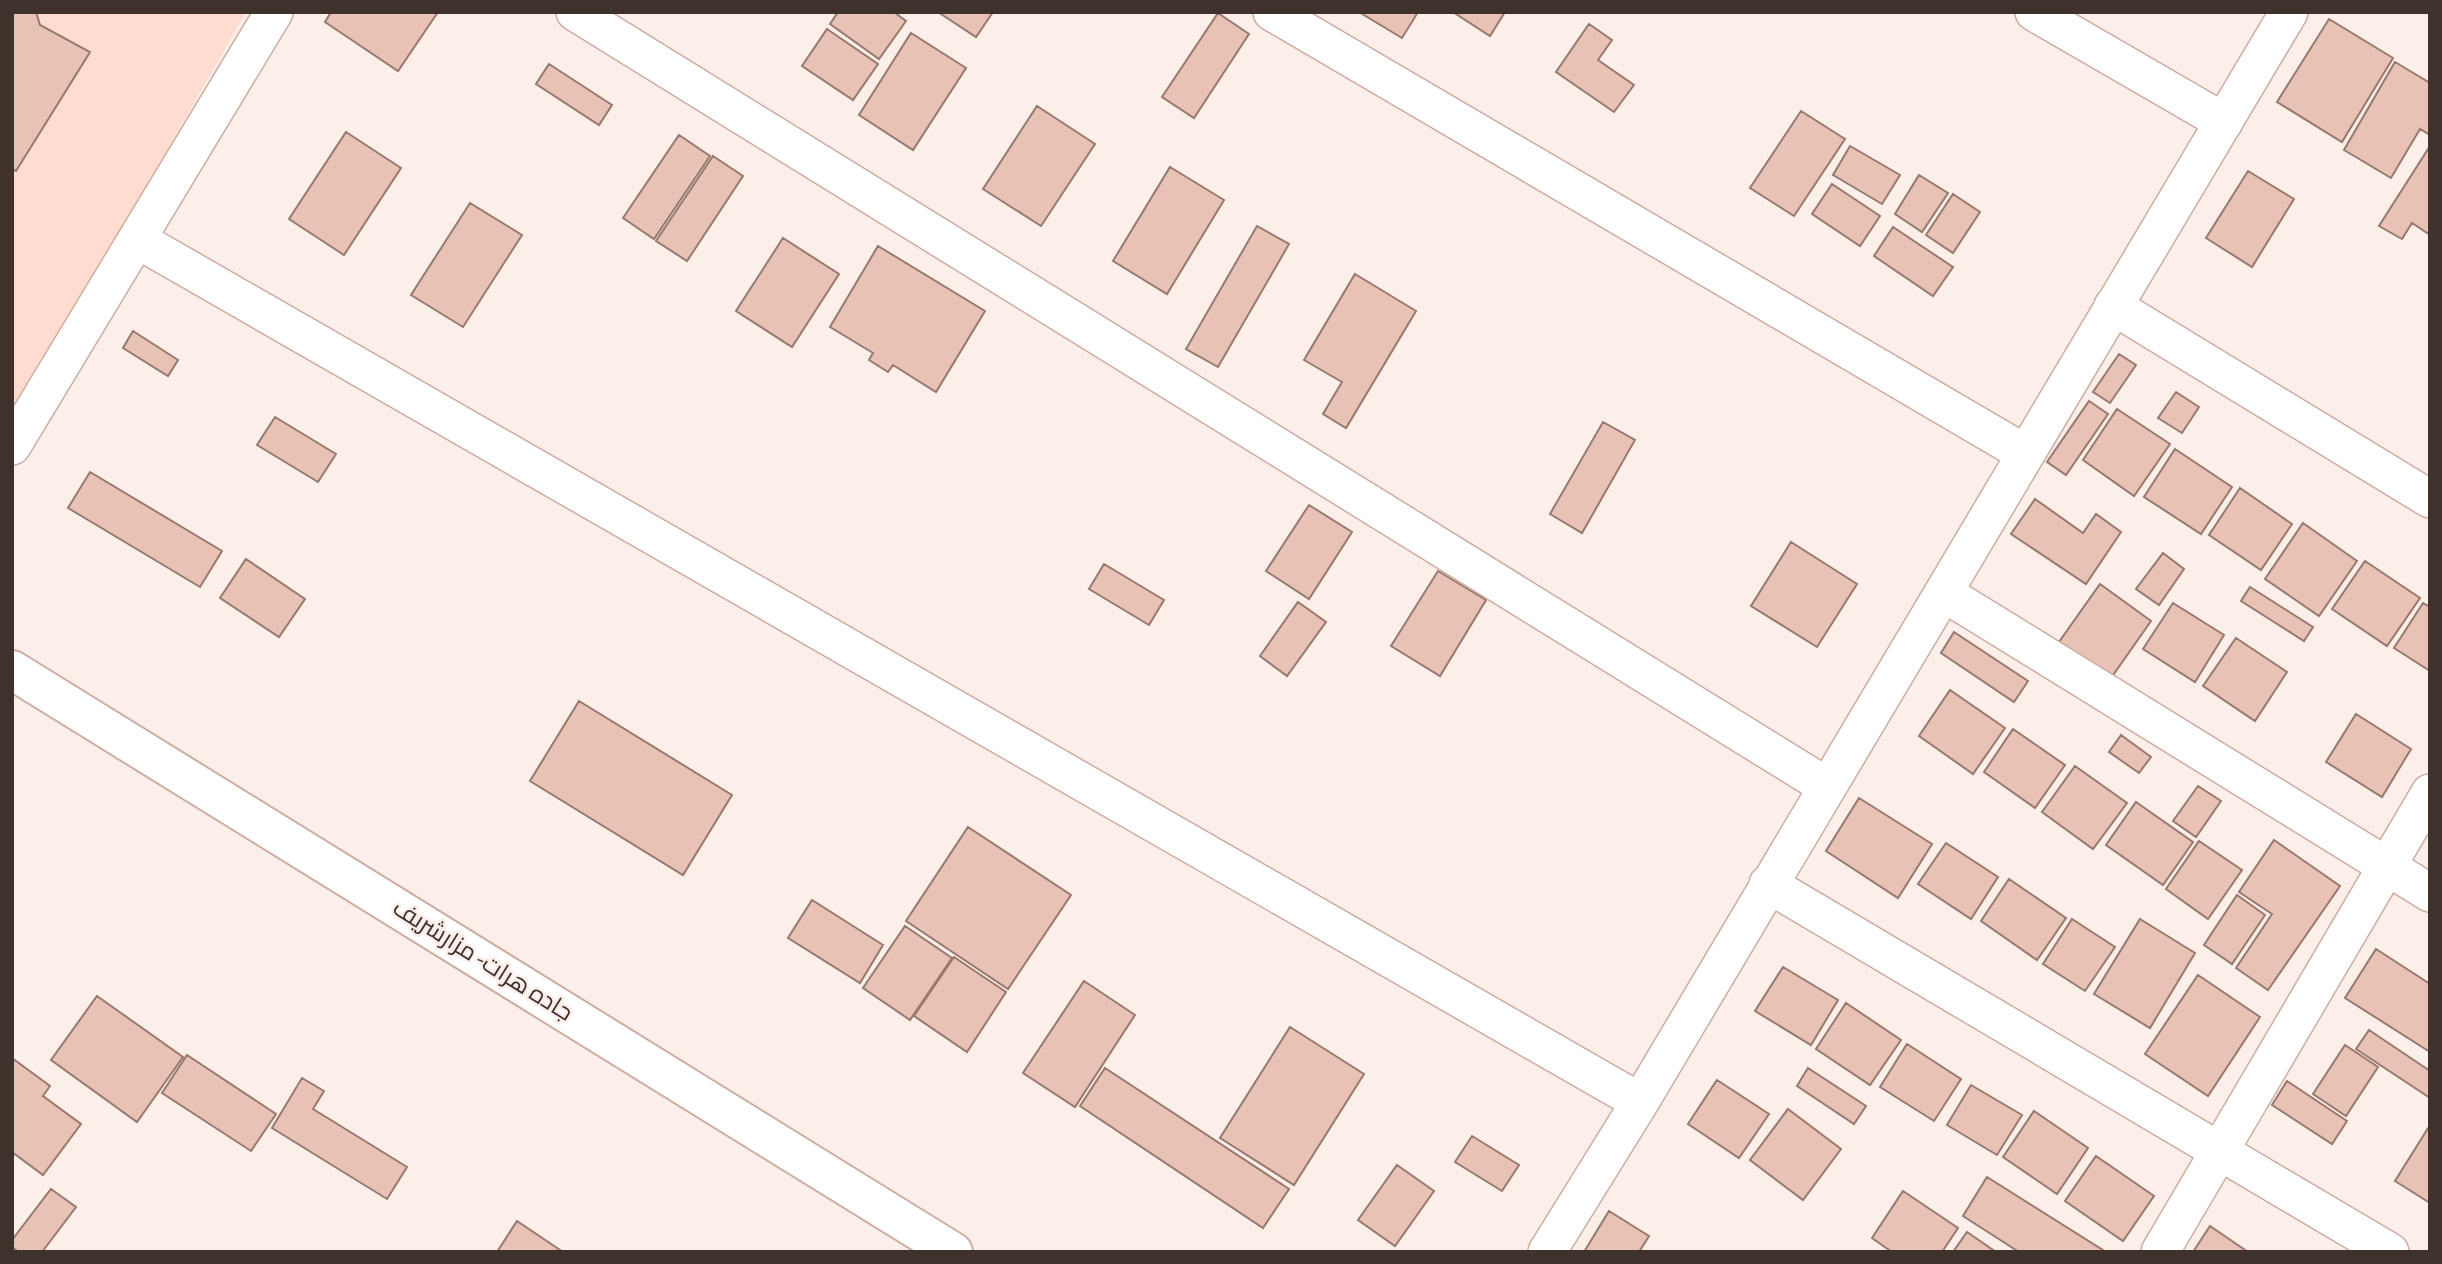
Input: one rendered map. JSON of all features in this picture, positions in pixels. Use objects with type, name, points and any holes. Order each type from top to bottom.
[{"type":"highway","name":"جاده هرات- مزارشریف","points":[[12,670],[953,1252]]},
{"type":"street","points":[[12,446],[274,12]]},
{"type":"street","points":[[575,12],[1826,786]]},
{"type":"street","points":[[1272,12],[2026,454]]},
{"type":"street","points":[[2034,12],[2224,122]]},
{"type":"street","points":[[1547,1252],[1640,1102],[2289,12]]},
{"type":"street","points":[[138,240],[1640,1102]]},
{"type":"street","points":[[2113,306],[2430,499]]},
{"type":"street","points":[[1944,593],[2430,893]]},
{"type":"street","points":[[2160,1252],[2217,1149],[2430,793]]},
{"type":"street","points":[[1768,884],[2390,1252]]},
{"type":"shaded area","points":[[12,12],[246,12],[12,421]]},
{"type":"building","points":[[12,12],[36,12],[40,25],[90,52],[16,171],[12,169]]},
{"type":"building","points":[[331,12],[438,12],[398,71],[325,22]]},
{"type":"building","points":[[838,12],[894,12],[906,21],[879,59],[830,24]]},
{"type":"building","points":[[938,12],[993,12],[976,37]]},
{"type":"building","points":[[1359,12],[1418,12],[1402,38]]},
{"type":"building","points":[[1453,12],[1505,12],[1490,36]]},
{"type":"building","points":[[1218,13],[1249,34],[1194,118],[1162,97]]},
{"type":"building","points":[[2329,19],[2393,58],[2342,142],[2277,102]]},
{"type":"building","points":[[1589,24],[1612,40],[1598,60],[1634,85],[1614,112],[1556,72]]},
{"type":"building","points":[[827,29],[878,64],[853,100],[802,66]]},
{"type":"building","points":[[911,33],[966,68],[913,150],[859,115]]},
{"type":"building","points":[[2395,62],[2430,83],[2430,135],[2420,129],[2391,178],[2344,150]]},
{"type":"building","points":[[549,64],[612,105],[599,125],[536,84]]},
{"type":"building","points":[[1037,106],[1095,144],[1041,226],[983,189]]},
{"type":"building","points":[[1801,111],[1845,139],[1794,216],[1750,188]]},
{"type":"building","points":[[346,132],[401,168],[344,255],[289,219]]},
{"type":"building","points":[[679,135],[710,156],[654,239],[623,218]]},
{"type":"building","points":[[1850,146],[1900,175],[1882,204],[1833,175]]},
{"type":"building","points":[[2430,146],[2430,235],[2412,223],[2402,239],[2379,226]]},
{"type":"building","points":[[713,156],[743,176],[687,261],[656,241]]},
{"type":"building","points":[[1170,167],[1224,200],[1167,294],[1113,261]]},
{"type":"building","points":[[2248,171],[2294,199],[2252,267],[2206,238]]},
{"type":"building","points":[[1919,175],[1948,193],[1922,232],[1895,214]]},
{"type":"building","points":[[1832,184],[1880,216],[1860,246],[1812,214]]},
{"type":"building","points":[[1953,194],[1980,212],[1953,253],[1926,235]]},
{"type":"building","points":[[470,203],[522,235],[463,327],[411,295]]},
{"type":"building","points":[[1257,226],[1289,244],[1218,367],[1186,349]]},
{"type":"building","points":[[1893,227],[1953,267],[1933,296],[1874,256]]},
{"type":"building","points":[[783,238],[839,274],[792,347],[736,311]]},
{"type":"building","points":[[878,246],[985,311],[936,392],[893,365],[888,372],[869,360],[873,353],[830,327]]},
{"type":"building","points":[[1355,274],[1416,311],[1346,428],[1323,414],[1342,382],[1304,360]]},
{"type":"building","points":[[133,331],[178,360],[168,376],[123,348]]},
{"type":"building","points":[[2119,354],[2136,365],[2110,403],[2093,392]]},
{"type":"building","points":[[2176,392],[2199,407],[2182,433],[2158,418]]},
{"type":"building","points":[[2089,401],[2108,414],[2066,475],[2047,462]]},
{"type":"building","points":[[2117,409],[2170,444],[2134,496],[2083,460]]},
{"type":"building","points":[[275,417],[336,454],[318,482],[257,445]]},
{"type":"building","points":[[1603,422],[1635,440],[1582,533],[1550,514]]},
{"type":"building","points":[[2175,449],[2232,487],[2201,534],[2144,497]]},
{"type":"building","points":[[90,472],[222,551],[200,587],[68,508]]},
{"type":"building","points":[[2240,488],[2292,524],[2261,570],[2209,535]]},
{"type":"building","points":[[2035,499],[2083,533],[2096,514],[2121,532],[2086,584],[2011,534]]},
{"type":"building","points":[[1309,505],[1352,532],[1309,599],[1266,571]]},
{"type":"building","points":[[2303,523],[2357,561],[2319,616],[2265,579]]},
{"type":"building","points":[[1791,542],[1857,584],[1817,647],[1751,606]]},
{"type":"building","points":[[2163,553],[2184,569],[2159,605],[2136,589]]},
{"type":"building","points":[[246,559],[305,599],[279,637],[220,598]]},
{"type":"building","points":[[2365,561],[2420,598],[2387,646],[2332,609]]},
{"type":"building","points":[[1104,564],[1164,600],[1149,625],[1089,589]]},
{"type":"building","points":[[1438,571],[1486,600],[1440,676],[1391,646]]},
{"type":"building","points":[[2100,584],[2151,621],[2111,678],[2059,642]]},
{"type":"building","points":[[2250,587],[2313,627],[2304,641],[2241,601]]},
{"type":"building","points":[[1298,602],[1326,622],[1287,676],[1260,656]]},
{"type":"building","points":[[2173,603],[2224,635],[2195,682],[2143,649]]},
{"type":"building","points":[[2423,603],[2430,607],[2430,671],[2394,648]]},
{"type":"building","points":[[1954,632],[2028,681],[2014,702],[1941,653]]},
{"type":"building","points":[[2236,638],[2287,672],[2255,721],[2203,686]]},
{"type":"building","points":[[1950,690],[2005,728],[1973,774],[1919,736]]},
{"type":"building","points":[[579,701],[732,795],[683,875],[530,781]]},
{"type":"building","points":[[2356,714],[2411,749],[2382,797],[2326,762]]},
{"type":"building","points":[[2013,729],[2065,765],[2035,808],[1984,772]]},
{"type":"building","points":[[2121,735],[2151,757],[2139,773],[2109,752]]},
{"type":"building","points":[[2075,766],[2127,803],[2093,849],[2042,812]]},
{"type":"building","points":[[2198,786],[2221,801],[2196,837],[2173,821]]},
{"type":"building","points":[[1859,798],[1932,844],[1898,898],[1826,851]]},
{"type":"building","points":[[2136,802],[2193,842],[2163,885],[2106,845]]},
{"type":"building","points":[[968,827],[1071,895],[1008,989],[906,921]]},
{"type":"building","points":[[2274,840],[2340,886],[2268,990],[2236,968],[2272,914],[2239,892]]},
{"type":"building","points":[[2199,841],[2242,870],[2208,919],[2166,889]]},
{"type":"building","points":[[1946,843],[1998,877],[1971,919],[1918,884]]},
{"type":"building","points":[[2009,879],[2066,918],[2037,960],[1981,921]]},
{"type":"building","points":[[2237,895],[2265,915],[2232,964],[2204,945]]},
{"type":"building","points":[[812,900],[883,945],[860,983],[788,938]]},
{"type":"building","points":[[2072,919],[2115,947],[2085,991],[2043,964]]},
{"type":"building","points":[[2140,919],[2195,953],[2150,1028],[2094,994]]},
{"type":"building","points":[[905,926],[952,958],[910,1020],[863,988]]},
{"type":"building","points":[[2376,949],[2430,984],[2430,1052],[2345,998]]},
{"type":"building","points":[[954,957],[1006,992],[967,1052],[914,1016]]},
{"type":"building","points":[[1783,967],[1838,1000],[1811,1045],[1755,1011]]},
{"type":"building","points":[[2198,975],[2260,1017],[2208,1096],[2145,1054]]},
{"type":"building","points":[[1084,981],[1135,1015],[1075,1107],[1023,1073]]},
{"type":"building","points":[[97,996],[183,1057],[137,1122],[51,1060]]},
{"type":"building","points":[[1846,1003],[1901,1040],[1870,1085],[1816,1049]]},
{"type":"building","points":[[1290,1027],[1364,1074],[1294,1185],[1220,1138]]},
{"type":"building","points":[[2369,1030],[2430,1071],[2430,1098],[2356,1049]]},
{"type":"building","points":[[1907,1044],[1961,1079],[1934,1121],[1880,1087]]},
{"type":"building","points":[[2345,1045],[2378,1067],[2346,1116],[2313,1094]]},
{"type":"building","points":[[187,1055],[276,1114],[251,1151],[162,1093]]},
{"type":"building","points":[[12,1058],[50,1086],[43,1096],[81,1124],[43,1175],[12,1152]]},
{"type":"building","points":[[1105,1068],[1289,1189],[1263,1228],[1080,1106]]},
{"type":"building","points":[[1808,1068],[1866,1106],[1854,1124],[1797,1086]]},
{"type":"building","points":[[302,1078],[324,1091],[313,1109],[407,1167],[387,1199],[272,1128]]},
{"type":"building","points":[[1717,1080],[1769,1114],[1739,1158],[1688,1124]]},
{"type":"building","points":[[2287,1081],[2347,1121],[2332,1144],[2272,1105]]},
{"type":"building","points":[[1971,1085],[2022,1115],[1997,1155],[1947,1125]]},
{"type":"building","points":[[1788,1109],[1841,1149],[1803,1200],[1750,1160]]},
{"type":"building","points":[[2034,1111],[2088,1148],[2057,1194],[2003,1157]]},
{"type":"building","points":[[2430,1125],[2430,1203],[2395,1181]]},
{"type":"building","points":[[1472,1136],[1519,1165],[1502,1191],[1455,1162]]},
{"type":"building","points":[[2096,1156],[2154,1196],[2123,1241],[2065,1201]]},
{"type":"building","points":[[1397,1165],[1434,1191],[1395,1246],[1358,1220]]},
{"type":"building","points":[[1987,1177],[2106,1252],[2019,1252],[1963,1216]]},
{"type":"building","points":[[51,1189],[76,1207],[42,1252],[19,1252],[12,1247],[12,1240]]},
{"type":"building","points":[[1903,1191],[1958,1228],[1942,1252],[1892,1252],[1872,1238]]},
{"type":"building","points":[[1609,1211],[1649,1236],[1639,1252],[1584,1252]]},
{"type":"building","points":[[517,1221],[563,1252],[497,1252]]},
{"type":"building","points":[[2210,1226],[2248,1252],[2193,1252]]},
{"type":"building","points":[[1967,1232],[1996,1252],[1953,1252]]}]
